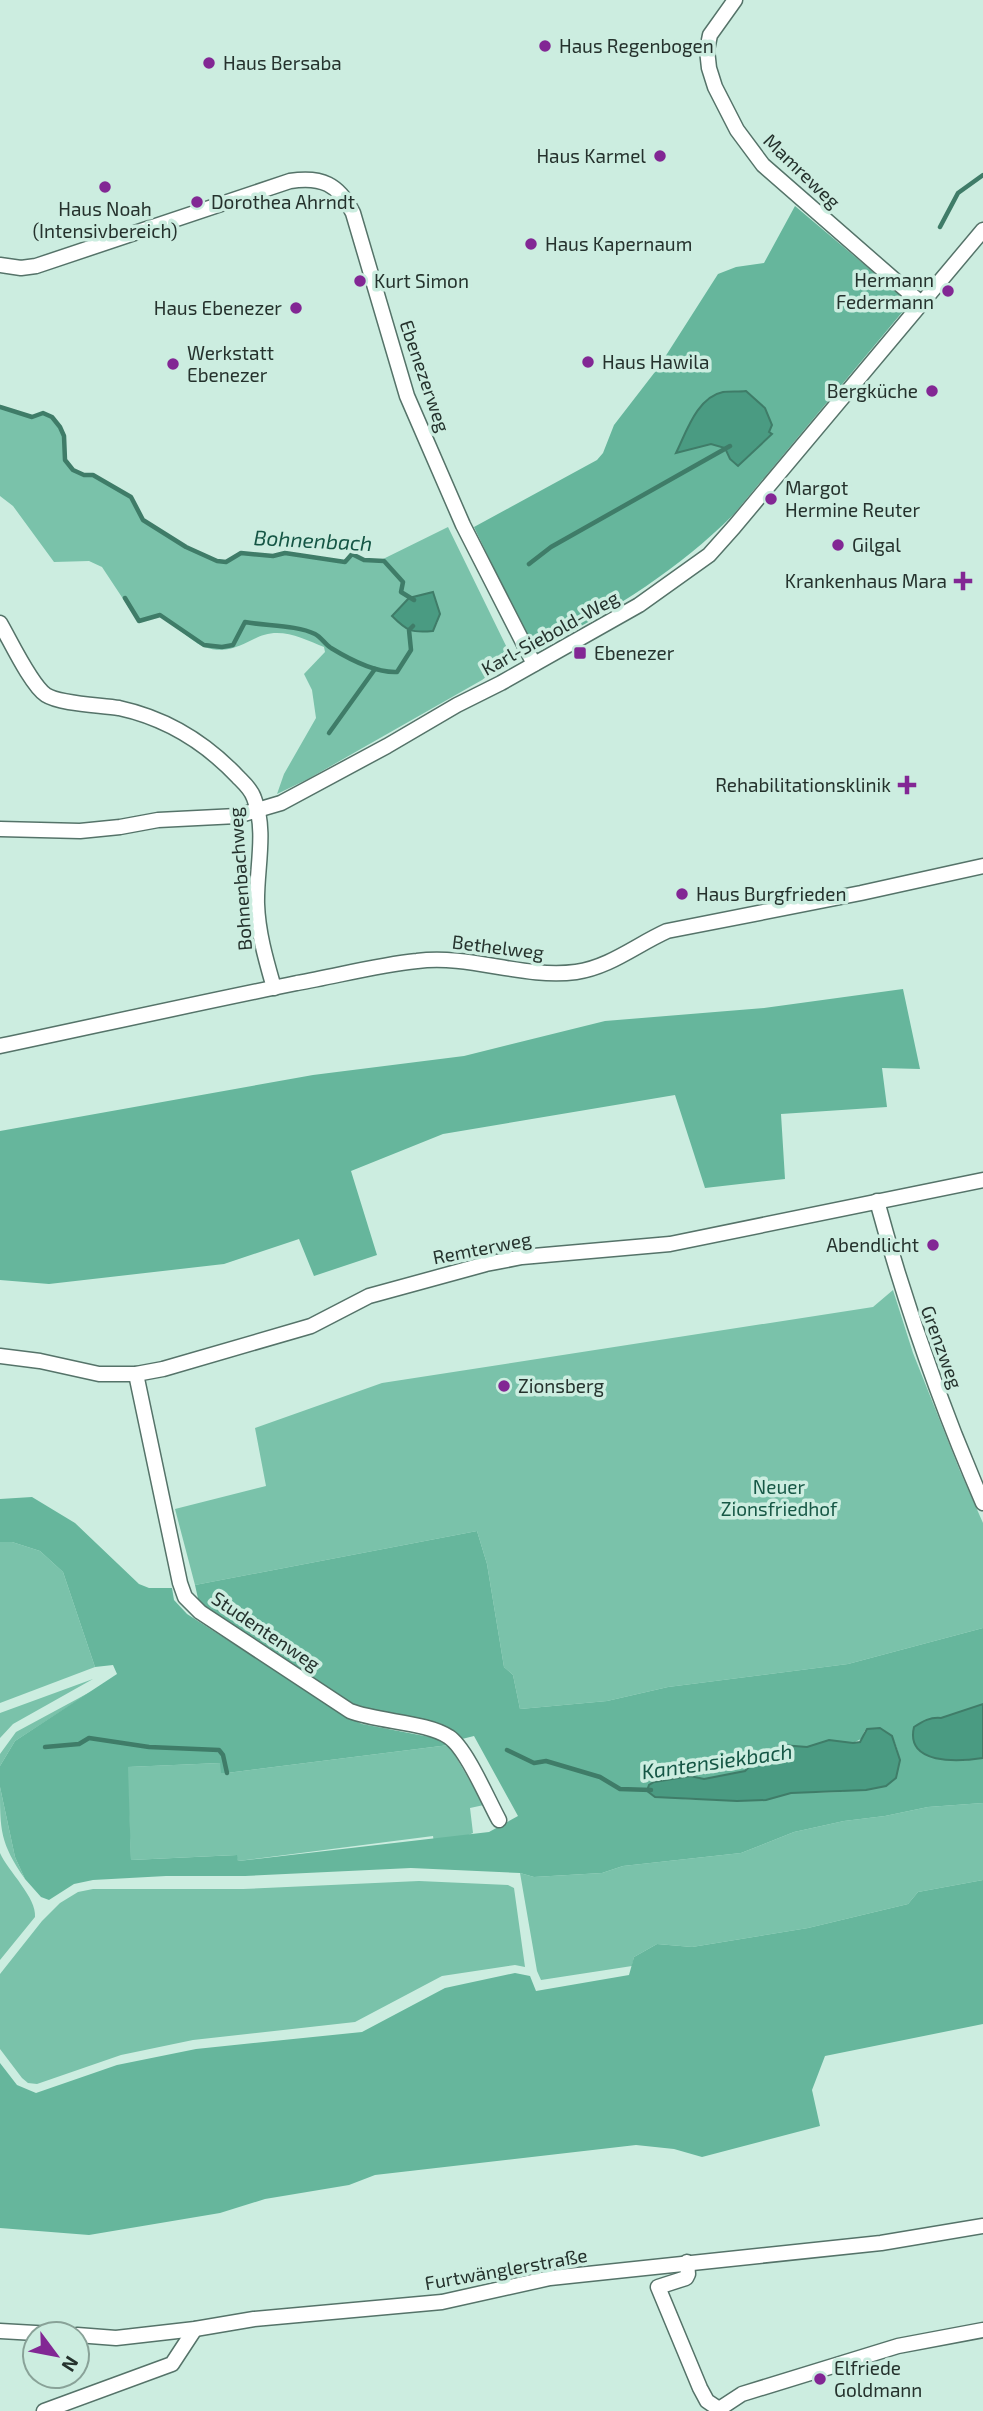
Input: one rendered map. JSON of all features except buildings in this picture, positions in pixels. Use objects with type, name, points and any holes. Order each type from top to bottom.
[{"type":"street","name":"Mamreweg","points":[[735,0],[710,34],[707,50],[715,87],[737,130],[764,165],[921,303]]},
{"type":"street","name":"Ebenezerweg","points":[[0,265],[21,268],[36,266],[290,181],[310,178],[330,185],[345,199],[353,213],[407,396],[463,525],[534,664]]},
{"type":"street","name":"Karl-Siebold-Weg","points":[[0,828],[80,831],[158,820],[237,816],[257,811],[301,793],[639,605],[709,555],[983,230]]},
{"type":"street","name":"Bohnenbachweg","points":[[0,623],[32,679],[47,696],[138,713],[162,722],[192,738],[222,760],[247,786],[255,799],[260,830],[257,901],[260,932],[274,988]]},
{"type":"street","name":"Bethelweg","points":[[0,1046],[274,988],[434,959],[554,974],[576,972],[612,962],[639,944],[667,931],[983,866]]},
{"type":"street","name":"Remterweg","points":[[0,1356],[40,1361],[99,1374],[136,1374],[163,1369],[311,1326],[369,1296],[486,1264],[522,1257],[670,1244],[983,1180]]},
{"type":"street","name":"Grenzweg","points":[[877,1201],[916,1335],[983,1503]]},
{"type":"street","name":"Studentenweg","points":[[136,1374],[185,1597],[200,1612],[350,1711],[447,1735],[461,1751],[499,1819]]},
{"type":"street","name":"Furtwänglerstraße","points":[[91,2337],[117,2338],[254,2319],[442,2302],[550,2278],[881,2243],[983,2226]]},
{"type":"street","points":[[687,2262],[686,2278],[658,2287],[700,2388],[707,2401],[719,2410],[742,2394],[898,2346],[983,2330]]},
{"type":"street","points":[[44,2411],[172,2364],[195,2329]]},
{"type":"street","points":[[0,2331],[21,2332]]},
{"type":"green space","points":[[0,407],[32,417],[43,413],[52,417],[64,436],[65,460],[73,470],[84,475],[93,475],[131,497],[143,520],[186,547],[217,561],[226,562],[241,553],[272,556],[285,553],[345,562],[352,554],[377,562],[448,527],[512,658],[482,680],[277,794],[284,774],[316,718],[312,690],[304,674],[325,652],[324,647],[295,636],[277,633],[235,647],[216,650],[200,645],[160,615],[139,623],[102,567],[89,561],[54,562],[13,506],[0,496]],"holes":[[[433,592],[438,621],[433,631],[420,632],[406,628],[392,617]]]},
{"type":"green space","name":"Neuer Zionsfriedhof","points":[[893,1290],[913,1353],[983,1523],[983,1628],[848,1664],[668,1687],[607,1701],[520,1709],[513,1675],[504,1667],[487,1564],[477,1531],[195,1585],[175,1509],[266,1486],[255,1428],[382,1383],[873,1307]]},
{"type":"green space","points":[[0,1542],[12,1542],[40,1551],[63,1572],[95,1667],[0,1703]]},
{"type":"green space","points":[[93,1679],[13,1724],[0,1738],[0,1713]]},
{"type":"green space","points":[[92,1691],[15,1741],[0,1766],[0,1754],[16,1732]]},
{"type":"green space","points":[[449,1745],[484,1805],[470,1808],[473,1833],[435,1850],[433,1836],[238,1861],[236,1855],[131,1860],[127,1767],[220,1763],[227,1773]]},
{"type":"green space","points":[[0,1787],[15,1857],[25,1879],[3,1836]]},
{"type":"green space","points":[[983,1803],[983,1880],[918,1892],[908,1904],[808,1928],[692,1947],[657,1944],[634,1957],[632,1966],[541,1980],[537,1971],[520,1873],[534,1877],[602,1873],[623,1866],[741,1853],[794,1832],[844,1821],[928,1807]]},
{"type":"green space","points":[[0,1853],[32,1902],[35,1917],[0,1960]]},
{"type":"green space","points":[[419,1881],[508,1885],[514,1888],[525,1967],[515,1965],[442,1976],[355,2022],[193,2040],[121,2055],[37,2084],[28,2083],[22,2078],[0,2049],[0,1974],[42,1921],[60,1903],[78,1892],[93,1889],[243,1889]]},
{"type":"shaded area","points":[[795,206],[898,293],[904,310],[733,515],[712,535],[622,602],[548,644],[541,643],[524,631],[474,527],[597,460],[603,453],[614,425],[658,368],[718,274],[736,267],[764,263]],"holes":[[[721,392],[769,427],[769,432],[730,459],[725,448],[711,444],[698,410]]]},
{"type":"shaded area","points":[[746,391],[765,408],[772,425],[769,432],[772,434],[738,466],[730,459],[725,448],[711,444],[676,453],[699,408],[706,401],[723,392]]},
{"type":"shaded area","points":[[433,592],[440,614],[433,631],[410,630],[392,616],[409,598]]},
{"type":"shaded area","points":[[903,989],[920,1069],[882,1068],[887,1107],[781,1114],[785,1179],[705,1188],[675,1095],[443,1134],[351,1171],[377,1255],[314,1276],[299,1239],[224,1264],[49,1284],[0,1280],[0,1131],[313,1075],[464,1056],[605,1021],[764,1008]]},
{"type":"shaded area","points":[[32,1497],[75,1523],[139,1584],[149,1588],[172,1588],[174,1600],[187,1614],[346,1716],[362,1724],[440,1739],[449,1745],[227,1773],[221,1773],[220,1763],[128,1767],[131,1860],[237,1855],[238,1861],[489,1832],[518,1816],[474,1736],[462,1739],[438,1725],[351,1703],[199,1603],[195,1585],[477,1531],[487,1564],[504,1667],[513,1675],[520,1709],[607,1701],[668,1687],[848,1664],[983,1628],[983,1704],[941,1718],[935,1717],[962,1761],[983,1758],[983,1803],[928,1807],[844,1821],[794,1832],[741,1853],[623,1866],[602,1873],[534,1877],[520,1873],[411,1868],[245,1876],[166,1876],[93,1880],[74,1884],[49,1900],[41,1897],[25,1879],[15,1857],[0,1787],[0,1766],[15,1741],[117,1674],[113,1665],[95,1667],[63,1572],[40,1551],[12,1542],[0,1542],[0,1499]],"holes":[[[867,1728],[875,1728],[891,1736],[900,1760],[842,1792],[791,1793],[766,1800],[737,1801],[682,1799],[650,1794],[649,1785],[654,1782],[690,1776],[704,1779],[745,1771],[760,1756],[782,1745],[807,1747],[829,1740],[853,1743],[863,1738]]]},
{"type":"shaded area","points":[[983,1704],[983,1758],[948,1760],[925,1755],[917,1748],[913,1739],[914,1727],[933,1718],[941,1718]]},
{"type":"shaded area","points":[[880,1728],[892,1736],[900,1760],[896,1778],[886,1786],[866,1790],[791,1793],[766,1800],[737,1801],[655,1797],[647,1791],[649,1785],[654,1782],[690,1776],[704,1779],[745,1771],[760,1756],[782,1745],[807,1747],[829,1740],[860,1742],[867,1729]]},
{"type":"shaded area","points":[[983,1880],[983,2024],[825,2056],[812,2090],[820,2126],[702,2157],[674,2149],[636,2145],[375,2175],[349,2185],[265,2199],[220,2213],[89,2235],[0,2228],[0,2063],[17,2085],[36,2093],[117,2065],[196,2049],[362,2032],[445,1988],[515,1973],[530,1976],[536,1991],[629,1975],[634,1957],[657,1944],[692,1947],[808,1928],[908,1904],[918,1892]]},
{"type":"waterway","name":"Bohnenbach","points":[[940,227],[958,193],[983,175]]},
{"type":"waterway","name":"Bohnenbach","points":[[0,407],[32,417],[43,413],[52,417],[64,436],[65,460],[73,470],[84,475],[93,475],[131,497],[143,520],[186,547],[217,561],[226,562],[241,553],[273,556],[285,553],[345,562],[352,554],[364,560],[384,561],[403,582],[401,592],[414,600]]},
{"type":"waterway","name":"Bohnenbach","points":[[529,564],[551,547],[730,446]]},
{"type":"waterway","name":"Bohnenbach","points":[[125,598],[139,621],[160,615],[204,645],[233,645],[245,622],[290,627],[315,634],[331,648],[354,661],[389,672],[397,672],[411,650],[409,630],[413,626]]},
{"type":"waterway","points":[[329,733],[375,669]]},
{"type":"waterway","name":"Kantensiekbach","points":[[45,1747],[79,1744],[89,1738],[149,1747],[219,1750],[223,1755],[227,1773]]},
{"type":"waterway","name":"Kantensiekbach","points":[[507,1750],[534,1763],[546,1761],[600,1777],[620,1789],[651,1790]]},
{"type":"place","name":"Haus Regenbogen","points":[[545,46]]},
{"type":"place","name":"Haus Bersaba","points":[[209,63]]},
{"type":"place","name":"Haus Karmel","points":[[660,156]]},
{"type":"place","name":"Haus Noah (Intensivbereich)","points":[[105,187]]},
{"type":"place","name":"Dorothea Ahrndt","points":[[197,202]]},
{"type":"place","name":"Haus Kapernaum","points":[[531,244]]},
{"type":"place","name":"Kurt Simon","points":[[360,281]]},
{"type":"place","name":"Hermann Federmann","points":[[948,291]]},
{"type":"place","name":"Haus Ebenezer","points":[[296,308]]},
{"type":"place","name":"Haus Hawila","points":[[588,362]]},
{"type":"place","name":"Werkstatt Ebenezer","points":[[173,364]]},
{"type":"place","name":"Bergküche","points":[[932,391]]},
{"type":"place","name":"Margot Hermine Reuter","points":[[771,499]]},
{"type":"place","name":"Gilgal","points":[[838,545]]},
{"type":"place","name":"Krankenhaus Mara","points":[[963,581]]},
{"type":"place","name":"Ebenezer","points":[[580,653]]},
{"type":"place","name":"Rehabilitationsklinik","points":[[907,785]]},
{"type":"place","name":"Haus Burgfrieden","points":[[682,894]]},
{"type":"place","name":"Abendlicht","points":[[933,1245]]},
{"type":"place","name":"Zionsberg","points":[[504,1386]]},
{"type":"place","name":"Elfriede Goldmann","points":[[820,2379]]}]
